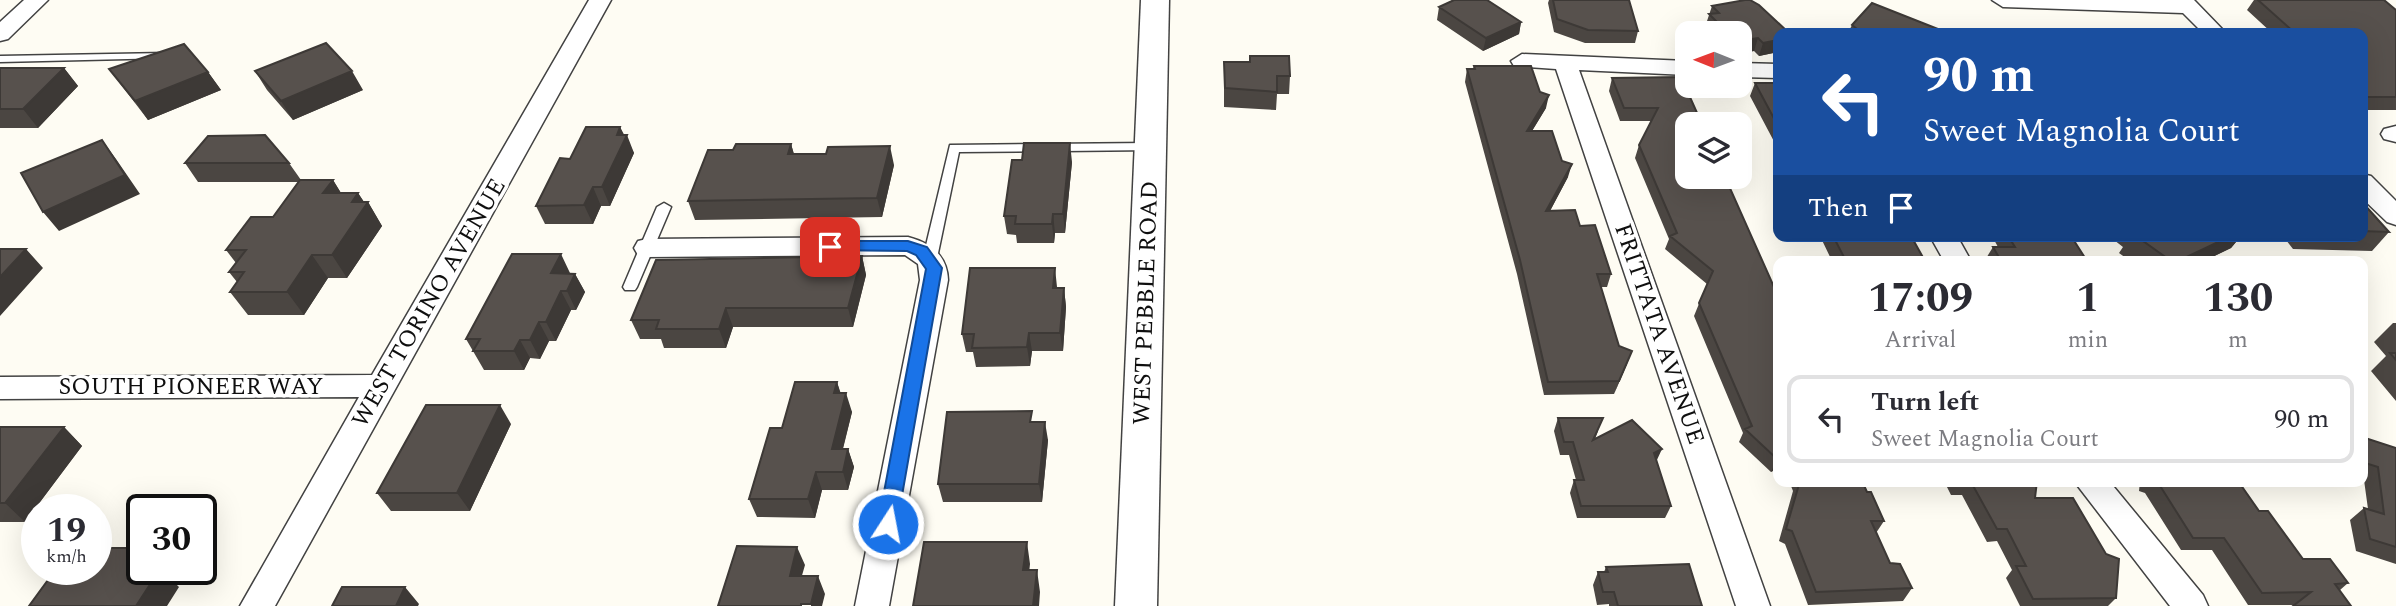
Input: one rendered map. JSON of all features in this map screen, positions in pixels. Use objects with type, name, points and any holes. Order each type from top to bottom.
[{"type":"street","points":[[0,34],[37,0]]},
{"type":"street","name":"WEST TORINO AVENUE","points":[[257,606],[600,0]]},
{"type":"street","name":"WEST PEBBLE ROAD","points":[[1136,606],[1155,0]]},
{"type":"street","points":[[2003,0],[2185,4],[2210,28]]},
{"type":"street","points":[[1522,61],[1675,68]]},
{"type":"street","name":"FRITTATA AVENUE","points":[[1565,63],[1753,606]]},
{"type":"street","points":[[1752,70],[1773,71]]},
{"type":"street","points":[[2368,188],[2396,216]]},
{"type":"street","points":[[647,248],[908,246],[930,258],[934,280],[872,606]]},
{"type":"street","name":"SOUTH PIONEER WAY","points":[[0,388],[381,386]]},
{"type":"street","points":[[2095,487],[2191,606]]},
{"type":"lane","points":[[0,59],[166,56]]},
{"type":"lane","points":[[930,258],[954,148],[1151,146]]},
{"type":"lane","points":[[630,287],[664,207]]},
{"type":"building","points":[[1454,0],[1487,0],[1521,22],[1486,38],[1439,7]]},
{"type":"building","points":[[1553,0],[1629,0],[1638,31],[1588,30],[1557,19]]},
{"type":"building","points":[[1750,0],[1784,28],[1773,28],[1773,41],[1763,43],[1758,38],[1752,39],[1752,21],[1716,21],[1709,14],[1719,13],[1712,6]]},
{"type":"building","points":[[2258,0],[2384,0],[2396,10],[2396,97],[2368,97],[2368,28],[2289,28]]},
{"type":"building","points":[[1872,3],[1935,28],[1856,28],[1852,25]]},
{"type":"building","points":[[326,43],[352,71],[281,101],[255,71]]},
{"type":"building","points":[[184,44],[208,72],[135,101],[109,69]]},
{"type":"building","points":[[1250,56],[1289,56],[1290,76],[1277,76],[1277,92],[1225,88],[1224,62],[1250,62]]},
{"type":"building","points":[[1474,66],[1531,66],[1540,92],[1549,95],[1527,131],[1552,131],[1562,161],[1572,164],[1546,211],[1575,210],[1580,226],[1595,225],[1611,274],[1597,274],[1619,346],[1632,351],[1619,381],[1548,382],[1520,260],[1467,69],[1475,69]]},
{"type":"building","points":[[0,68],[64,68],[23,109],[0,109]]},
{"type":"building","points":[[1675,77],[1675,98],[1690,98],[1697,112],[1675,112],[1675,189],[1730,189],[1773,285],[1773,455],[1745,429],[1752,426],[1699,303],[1713,271],[1670,236],[1677,233],[1639,145],[1658,108],[1624,108],[1612,78]]},
{"type":"building","points":[[1755,83],[1773,83],[1773,117]]},
{"type":"building","points":[[586,127],[620,127],[617,135],[627,135],[602,187],[593,187],[584,205],[536,206],[560,158],[570,159]]},
{"type":"building","points":[[265,135],[289,163],[185,163],[208,136]]},
{"type":"building","points":[[102,140],[125,175],[43,212],[21,173]]},
{"type":"building","points":[[1024,143],[1070,143],[1063,214],[1053,214],[1052,224],[1015,224],[1016,216],[1004,216],[1012,160],[1022,160]]},
{"type":"building","points":[[736,144],[791,144],[788,154],[826,154],[828,147],[890,146],[877,198],[688,201],[708,150],[733,150]]},
{"type":"building","points":[[300,180],[333,180],[323,193],[358,193],[352,202],[368,202],[332,255],[312,255],[287,292],[230,292],[244,272],[229,272],[246,250],[226,250],[251,217],[273,217]]},
{"type":"building","points":[[2368,209],[2389,232],[2368,231]]},
{"type":"building","points":[[1836,242],[1914,242],[1922,256],[1843,256]]},
{"type":"building","points":[[2012,242],[2075,242],[2084,256],[1998,256],[1993,247],[2015,247]]},
{"type":"building","points":[[2144,242],[2218,242],[2189,256],[2164,256]]},
{"type":"building","points":[[0,249],[26,249],[0,277]]},
{"type":"building","points":[[512,254],[561,254],[551,273],[575,274],[567,291],[561,291],[546,322],[539,322],[530,340],[520,340],[514,351],[473,351],[480,339],[466,339]]},
{"type":"building","points":[[862,256],[848,308],[726,308],[719,329],[656,329],[659,320],[631,320],[656,260]]},
{"type":"building","points":[[970,268],[1055,268],[1053,288],[1064,288],[1060,333],[1029,333],[1027,347],[972,348],[974,334],[962,334]]},
{"type":"building","points":[[795,382],[837,382],[834,393],[846,393],[832,449],[848,449],[843,472],[816,472],[808,499],[749,499],[770,428],[782,428]]},
{"type":"building","points":[[426,405],[500,405],[457,493],[377,493]]},
{"type":"building","points":[[1032,411],[1030,422],[1045,422],[1039,484],[938,484],[947,412]]},
{"type":"building","points":[[1558,418],[1603,418],[1593,440],[1632,420],[1662,449],[1654,453],[1671,506],[1581,506],[1574,480],[1584,480],[1573,442],[1564,442]]},
{"type":"building","points":[[0,427],[64,427],[5,503],[0,503]]},
{"type":"building","points":[[2368,439],[2396,448],[2396,547],[2370,539],[2364,508],[2384,514],[2378,467],[2368,464]]},
{"type":"building","points":[[1798,487],[1865,487],[1867,492],[1871,492],[1884,521],[1871,521],[1890,563],[1900,564],[1912,588],[1816,592],[1792,531],[1786,529]]},
{"type":"building","points":[[1974,487],[2036,487],[2035,498],[2073,498],[2106,554],[2119,559],[2116,598],[2033,599],[2016,566],[2026,566],[2007,529],[1997,529]]},
{"type":"building","points":[[2161,487],[2242,487],[2259,511],[2268,511],[2303,559],[2330,559],[2348,583],[2335,584],[2351,606],[2293,606],[2311,592],[2262,593],[2224,538],[2193,538]]},
{"type":"building","points":[[924,542],[1027,542],[1023,570],[1037,570],[1033,606],[913,606]]},
{"type":"building","points":[[737,546],[797,547],[790,576],[818,576],[811,604],[718,606]]},
{"type":"building","points":[[112,548],[126,548],[126,585],[150,585],[136,606],[29,606],[44,585],[112,585]]},
{"type":"building","points":[[1689,564],[1702,606],[1618,606],[1614,592],[1603,592],[1598,572],[1608,572],[1606,567]]},
{"type":"building","points":[[342,587],[405,587],[396,606],[332,606]]},
{"type":"route","points":[[830,247],[908,246],[922,251],[930,258],[934,268],[934,280],[888,524]]}]
